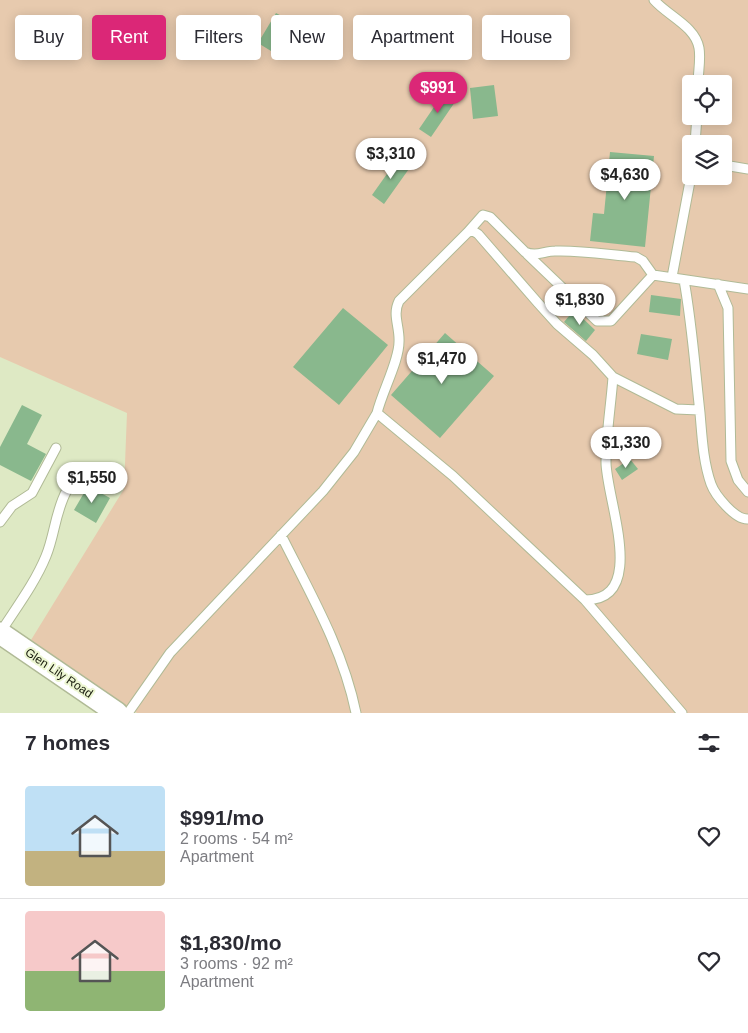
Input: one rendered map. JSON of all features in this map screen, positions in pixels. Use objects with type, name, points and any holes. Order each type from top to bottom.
[{"type":"street","name":"Glen Lily Road","points":[[0,633],[117,713]]},
{"type":"lane","points":[[654,0],[662,9],[692,32],[699,48],[698,75]]},
{"type":"lane","points":[[732,166],[748,169]]},
{"type":"lane","points":[[672,276],[689,185]]},
{"type":"lane","points":[[128,713],[170,652],[336,476],[354,452],[377,413],[398,350],[399,339],[395,309],[399,301],[483,215],[490,217],[597,321],[611,321],[653,275]]},
{"type":"lane","points":[[468,232],[473,231],[478,234],[557,324],[594,355],[613,377],[676,409],[699,410]]},
{"type":"lane","points":[[525,252],[536,255],[554,251],[636,257],[643,261],[653,275]]},
{"type":"lane","points":[[653,275],[672,276],[684,280],[748,289]]},
{"type":"lane","points":[[684,280],[689,308],[704,461],[711,486],[721,501],[733,513],[744,520],[748,519]]},
{"type":"lane","points":[[718,284],[728,308],[731,461],[738,480],[748,492]]},
{"type":"lane","points":[[585,600],[596,600],[609,594],[616,585],[620,570],[619,547],[606,460],[613,377]]},
{"type":"lane","points":[[377,413],[453,476],[585,600],[682,713]]},
{"type":"lane","points":[[0,522],[12,506],[32,493],[56,448]]},
{"type":"lane","points":[[0,633],[36,578],[47,555],[59,505],[68,490]]},
{"type":"lane","points":[[281,535],[336,648],[348,679],[356,713]]},
{"type":"shaded area","points":[[0,0],[748,0],[748,713],[137,713],[31,640],[124,489],[127,413],[0,357]]},
{"type":"building","points":[[271,21],[271,51],[261,45],[261,38]]},
{"type":"building","points":[[494,85],[498,116],[473,119],[470,88]]},
{"type":"building","points":[[445,91],[457,99],[431,137],[419,129]]},
{"type":"building","points":[[610,152],[654,156],[645,247],[590,241],[593,213],[604,214]]},
{"type":"building","points":[[399,157],[411,166],[384,204],[372,195]]},
{"type":"building","points":[[651,295],[681,299],[680,316],[649,312]]},
{"type":"building","points":[[343,308],[388,345],[339,405],[293,367]]},
{"type":"building","points":[[574,310],[595,330],[586,341],[564,322]]},
{"type":"building","points":[[445,333],[494,376],[440,438],[391,395]]},
{"type":"building","points":[[641,334],[672,339],[668,360],[637,354]]},
{"type":"building","points":[[22,405],[42,415],[27,444],[46,454],[31,481],[0,465],[0,447]]},
{"type":"building","points":[[630,459],[638,469],[622,480],[615,469]]},
{"type":"building","points":[[88,486],[110,498],[96,523],[74,510]]}]
